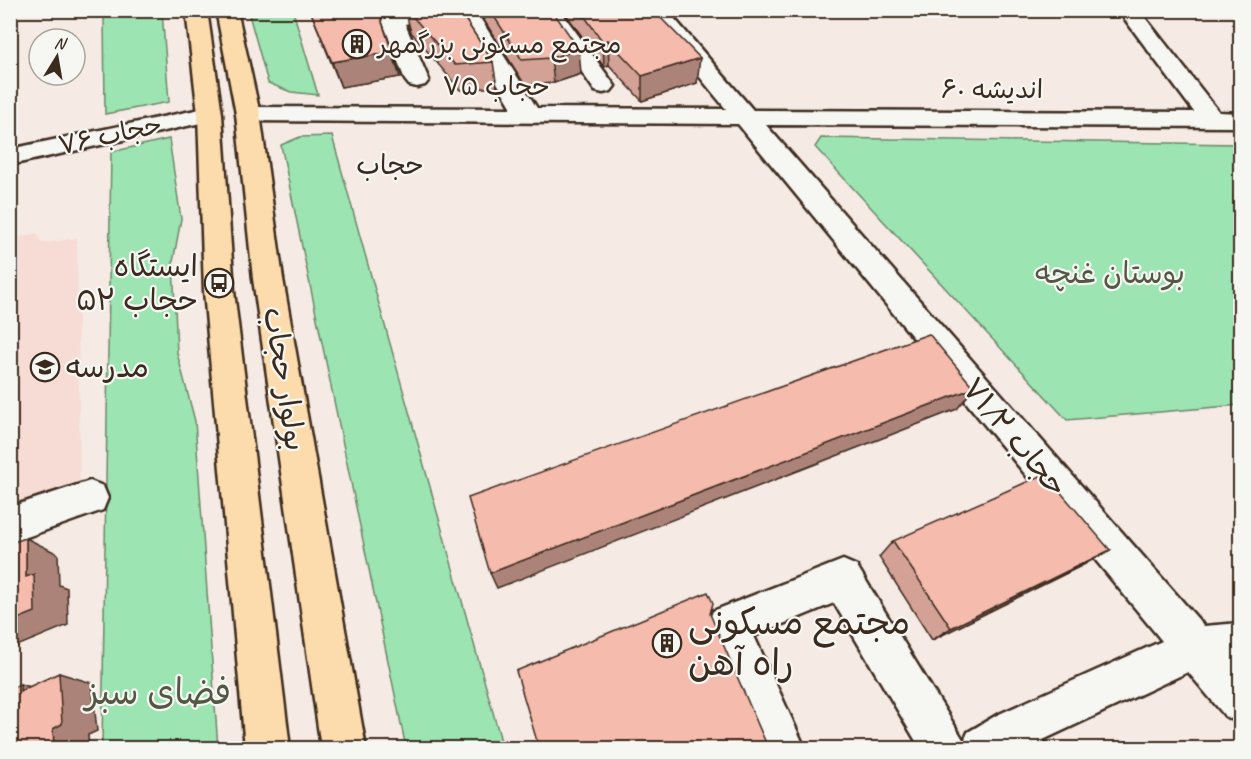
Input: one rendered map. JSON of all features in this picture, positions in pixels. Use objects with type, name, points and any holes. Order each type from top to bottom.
[{"type":"main road","name":"بولوار حجاب","points":[[196,10],[210,114],[219,291],[268,748]]},
{"type":"main road","name":"بولوار حجاب","points":[[226,10],[248,114],[268,279],[344,748]]},
{"type":"main road","points":[[219,291],[268,279]]},
{"type":"street","points":[[417,80],[391,15],[438,10]]},
{"type":"street","points":[[464,10],[528,114]]},
{"type":"street","points":[[549,10],[603,86]]},
{"type":"street","name":"حجاب ۷۱/۲","points":[[655,10],[1240,701]]},
{"type":"street","points":[[1128,10],[1212,120]]},
{"type":"street","name":"حجاب ۷۶","points":[[10,157],[210,114]]},
{"type":"street","name":"حجاب ۷۵","points":[[248,114],[744,116]]},
{"type":"street","name":"اندیشه ۶۰","points":[[744,116],[1240,120]]},
{"type":"street","points":[[10,525],[90,498]]},
{"type":"street","points":[[782,748],[728,626],[843,580],[945,748]]},
{"type":"street","points":[[1007,743],[1194,648],[1240,644]]},
{"type":"shaded area","name":"مدرسه","points":[[37,233],[42,243],[77,238],[80,490],[10,514],[10,240]]},
{"type":"green space","points":[[104,11],[162,11],[169,102],[105,114]]},
{"type":"green space","points":[[248,11],[293,11],[318,95],[291,92],[268,83]]},
{"type":"green space","points":[[332,136],[503,748],[406,748],[281,145],[300,137]]},
{"type":"green space","name":"بوستان غنچه","points":[[821,138],[1240,144],[1240,405],[1067,420],[815,147]]},
{"type":"green space","name":"فضای سبز","points":[[169,139],[181,219],[173,262],[177,353],[195,421],[218,748],[102,748],[111,152]]},
{"type":"building","name":"مجتمع مسکونی بزرگمهر","points":[[310,10],[378,10],[392,52],[332,62]]},
{"type":"building","points":[[407,10],[459,10],[493,62],[455,65]]},
{"type":"building","points":[[490,10],[552,10],[579,49],[551,58],[522,60]]},
{"type":"building","points":[[580,10],[653,10],[700,58],[642,76],[608,40],[603,42]]},
{"type":"building","points":[[929,334],[974,388],[490,573],[468,498]]},
{"type":"building","points":[[1045,474],[1110,550],[951,628],[893,541]]},
{"type":"building","points":[[26,538],[26,577],[34,574],[35,612],[10,622],[10,543]]},
{"type":"building","name":"مجتمع مسکونی راه آهن","points":[[708,592],[713,603],[710,614],[766,743],[781,744],[783,748],[539,748],[516,671]]},
{"type":"building","points":[[59,673],[62,724],[53,729],[54,748],[10,748],[10,689],[20,684],[20,691]]},
{"type":"place","name":"مجتمع مسکونی بزرگمهر","points":[[357,44]]},
{"type":"place","name":"ایستگاه حجاب ۵۲","points":[[219,283]]},
{"type":"place","name":"مدرسه","points":[[45,367]]},
{"type":"place","name":"مجتمع مسکونی راه آهن","points":[[667,643]]},
{"type":"district","name":"حجاب","points":[[390,165]]}]
